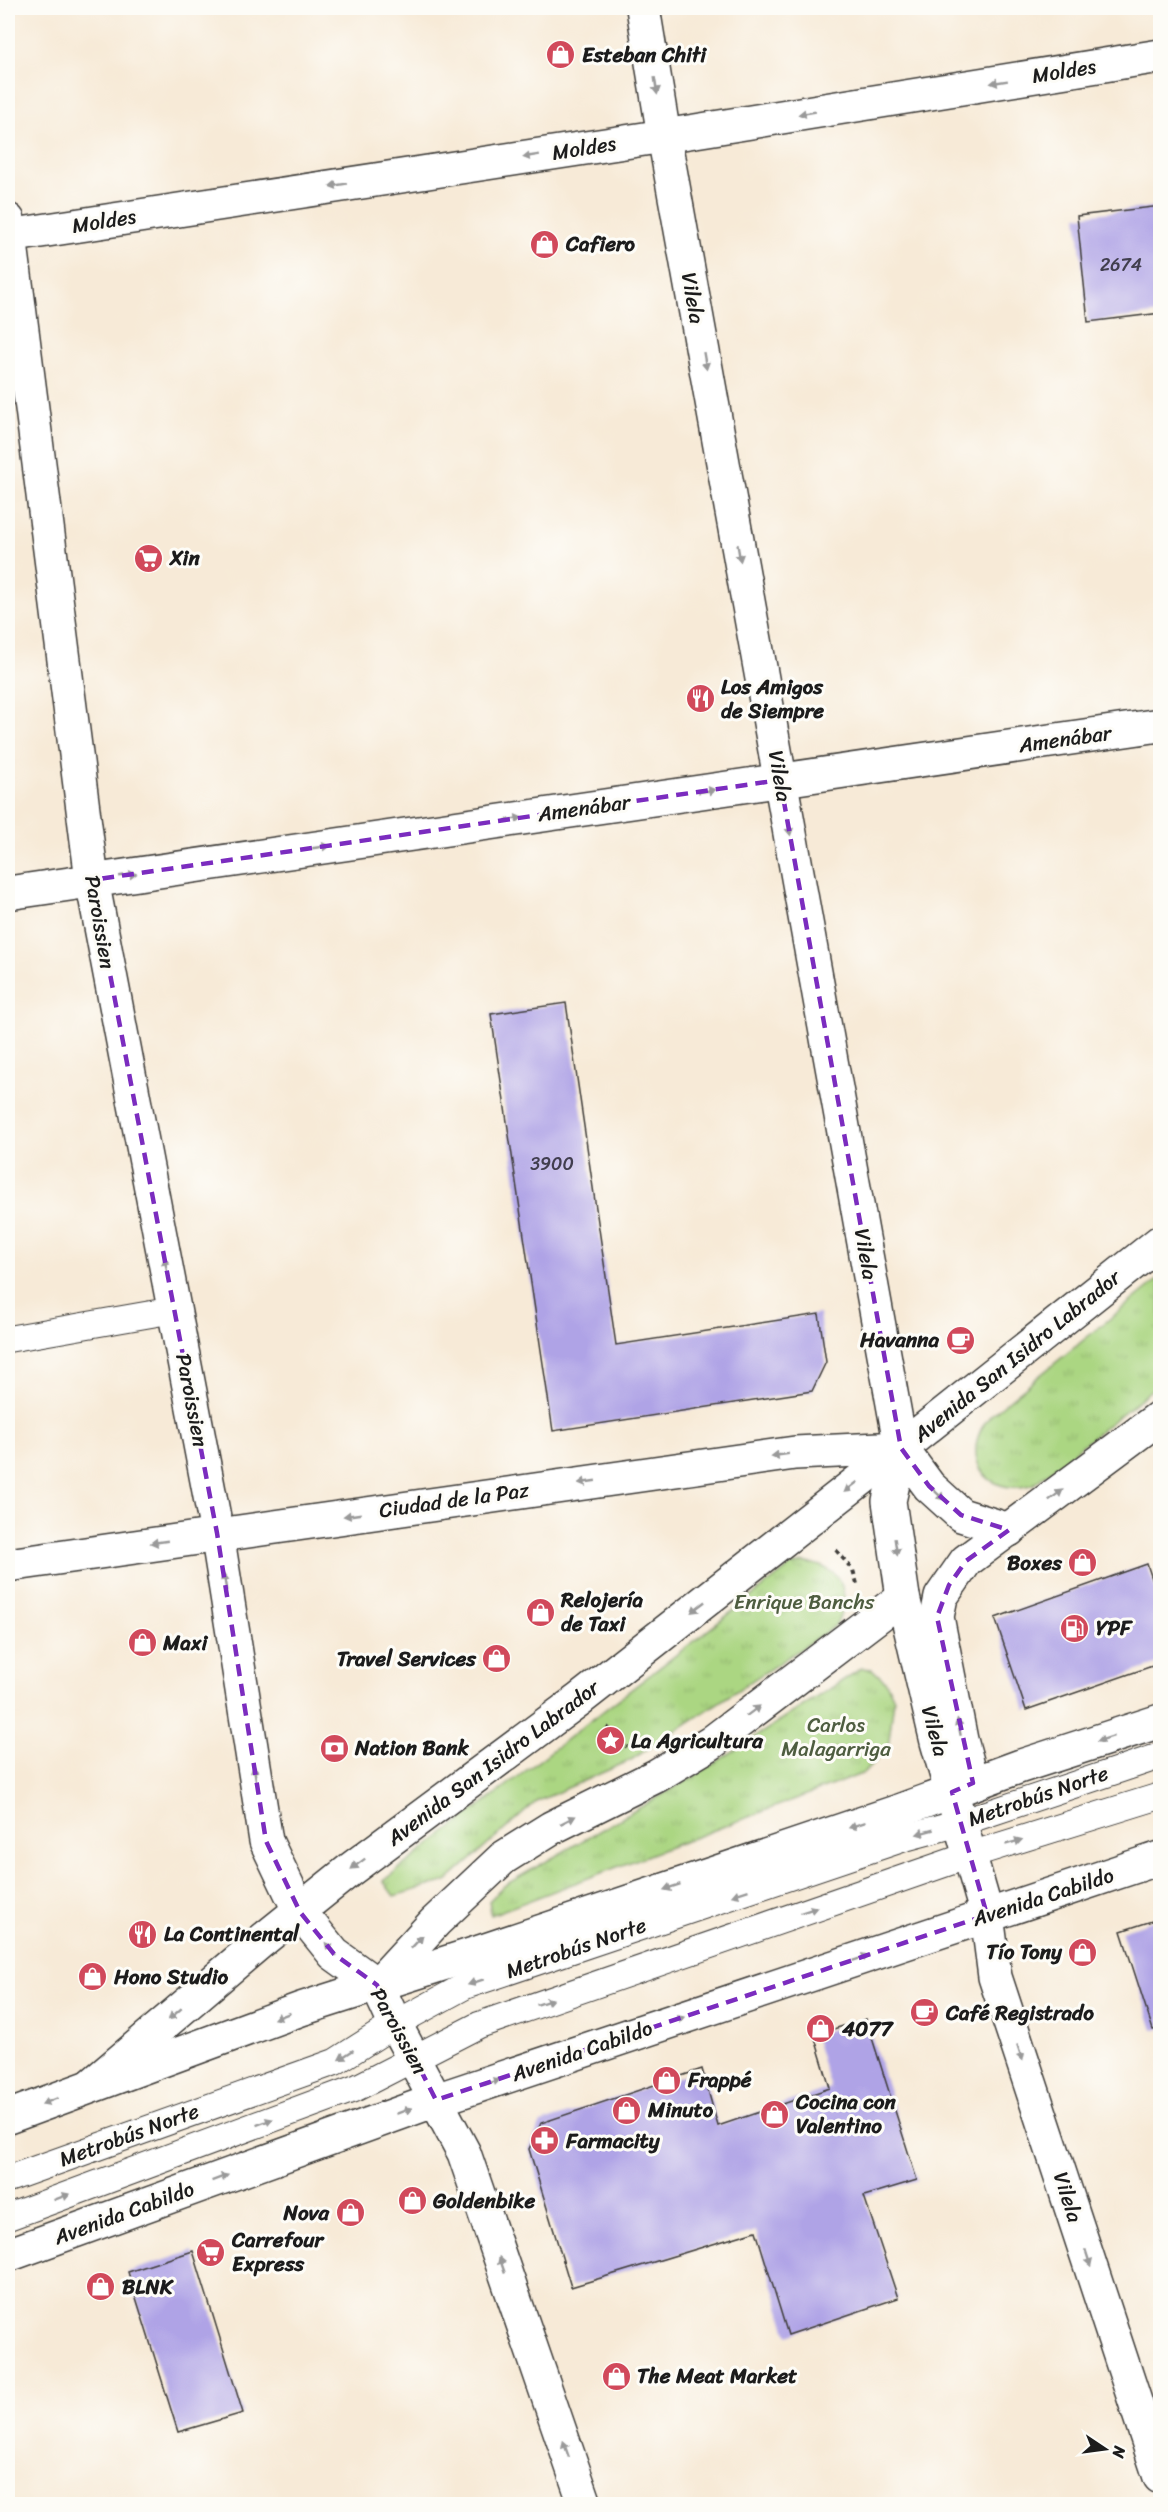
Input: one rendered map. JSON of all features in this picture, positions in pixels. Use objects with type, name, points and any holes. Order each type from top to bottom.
[{"type":"street","name":"Vilela","points":[[643,8],[664,136],[901,1448],[889,1501],[903,1597],[937,1742],[963,1787]]},
{"type":"street","name":"Moldes","points":[[8,230],[664,136],[1161,56]]},
{"type":"street","name":"Paroissien","points":[[8,230],[92,880],[217,1533],[266,1841],[300,1912],[334,1954],[377,1985],[395,2024],[464,2153],[585,2505]]},
{"type":"street","name":"Amenábar","points":[[8,893],[1161,725]]},
{"type":"street","name":"Avenida San Isidro Labrador","points":[[92,2085],[259,1942],[300,1912],[351,1869],[579,1699],[1161,1242]]},
{"type":"street","points":[[1009,1530],[1161,1417]]},
{"type":"street","name":"Avenida San Isidro Labrador","points":[[901,1448],[929,1486],[961,1515],[1009,1530]]},
{"type":"street","name":"Ciudad de la Paz","points":[[8,1564],[795,1453],[901,1448]]},
{"type":"street","name":"Vilela","points":[[1009,1530],[966,1561],[941,1597],[937,1617],[962,1740],[963,1787],[960,1823],[987,1916],[995,1977],[1161,2477]]},
{"type":"street","points":[[377,1985],[435,1922],[503,1858],[551,1828],[656,1776],[711,1743],[903,1597]]},
{"type":"street","points":[[8,2117],[301,2009],[865,1823],[1161,1720]]},
{"type":"street","name":"Avenida Cabildo","points":[[8,2255],[436,2100],[1161,1858]]},
{"type":"lane","points":[[8,1339],[174,1310]]},
{"type":"lane","name":"Metrobús Norte","points":[[8,2178],[335,2062],[395,2024],[465,1986],[905,1838],[960,1823],[1161,1756]]},
{"type":"lane","name":"Metrobús Norte","points":[[8,2217],[356,2088],[415,2060],[479,2025],[970,1855],[1161,1796]]},
{"type":"path","points":[[579,1699],[656,1776]]},
{"type":"highlighted area","points":[[780,780],[901,1448],[929,1486],[961,1515],[1009,1530],[966,1561],[949,1585],[937,1617],[973,1783],[952,1792],[987,1915],[436,2100],[377,1985],[334,1954],[300,1912],[266,1841],[217,1533],[92,880]]},
{"type":"green space","points":[[1160,1278],[1160,1383],[1034,1484],[1016,1487],[1001,1485],[989,1479],[981,1470],[976,1458],[976,1444],[981,1430],[991,1415]]},
{"type":"green space","name":"Enrique Banchs","points":[[803,1563],[827,1569],[841,1584],[844,1593],[843,1604],[834,1627],[631,1760],[536,1802],[447,1881],[394,1896],[383,1881],[791,1566]]},
{"type":"green space","name":"Carlos Malagarriga","points":[[862,1668],[872,1669],[886,1682],[894,1699],[888,1748],[864,1773],[491,1915],[489,1901],[505,1885],[693,1777]]},
{"type":"building","points":[[1161,206],[1161,313],[1088,322],[1077,216]]},
{"type":"building","points":[[566,1003],[616,1345],[819,1314],[826,1362],[812,1391],[553,1431],[491,1014]]},
{"type":"building","points":[[1147,1564],[1161,1605],[1161,1663],[1026,1710],[995,1618]]},
{"type":"building","points":[[1161,1918],[1161,2029],[1153,2030],[1121,1931]]},
{"type":"building","points":[[866,2019],[917,2180],[864,2196],[898,2298],[788,2335],[756,2231],[571,2287],[529,2149],[541,2123],[702,2069],[718,2126],[830,2088],[814,2035]]},
{"type":"building","points":[[193,2251],[243,2413],[178,2432],[128,2272]]},
{"type":"place","name":"Esteban Chiti","points":[[561,55]]},
{"type":"place","name":"Cafiero","points":[[545,244]]},
{"type":"place","name":"Xin","points":[[149,558]]},
{"type":"place","name":"Los Amigos de Siempre","points":[[700,699]]},
{"type":"place","name":"Havanna","points":[[960,1340]]},
{"type":"place","name":"Boxes","points":[[1083,1563]]},
{"type":"place","name":"Relojería de Taxi","points":[[540,1612]]},
{"type":"place","name":"YPF","points":[[1075,1628]]},
{"type":"place","name":"Maxi","points":[[142,1643]]},
{"type":"place","name":"Travel Services","points":[[497,1659]]},
{"type":"place","name":"La Agricultura","points":[[610,1741]]},
{"type":"place","name":"Nation Bank","points":[[334,1748]]},
{"type":"place","name":"La Continental","points":[[143,1934]]},
{"type":"place","name":"Tío Tony","points":[[1083,1952]]},
{"type":"place","name":"Hono Studio","points":[[93,1977]]},
{"type":"place","name":"Café Registrado","points":[[925,2013]]},
{"type":"place","name":"4077","points":[[821,2029]]},
{"type":"place","name":"Frappé","points":[[667,2080]]},
{"type":"place","name":"Minuto","points":[[627,2110]]},
{"type":"place","name":"Cocina con Valentino","points":[[775,2114]]},
{"type":"place","name":"Farmacity","points":[[545,2141]]},
{"type":"place","name":"Goldenbike","points":[[412,2201]]},
{"type":"place","name":"Nova","points":[[350,2213]]},
{"type":"place","name":"Carrefour Express","points":[[211,2252]]},
{"type":"place","name":"BLNK","points":[[101,2287]]},
{"type":"place","name":"The Meat Market","points":[[616,2376]]}]
